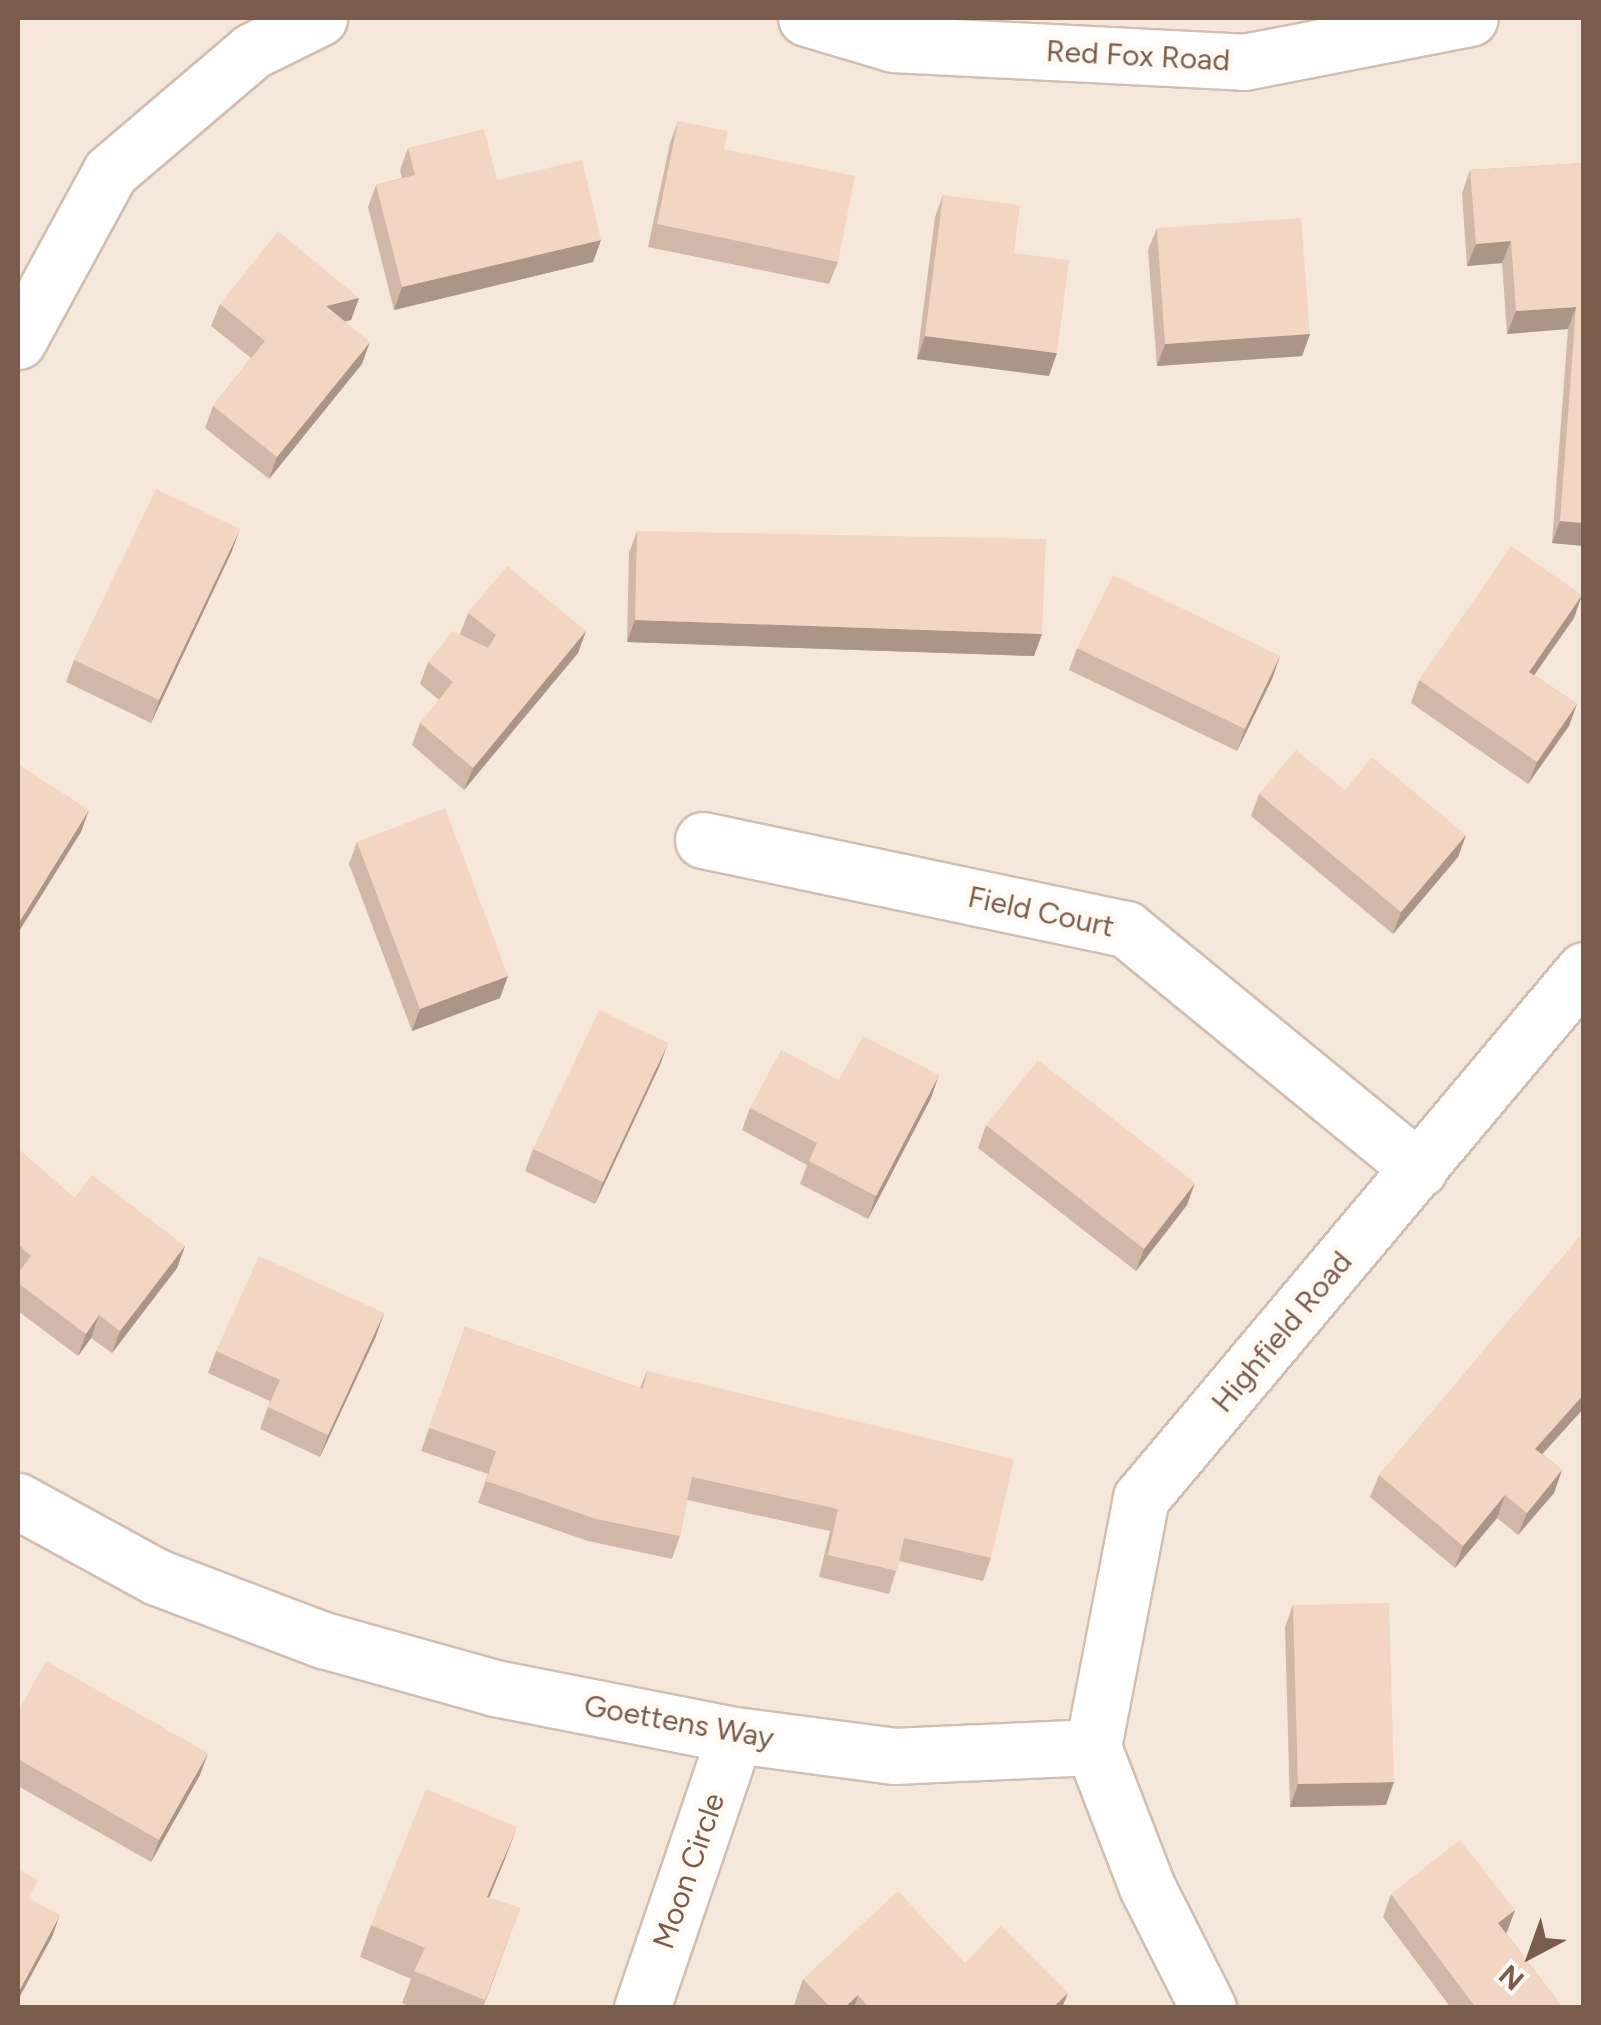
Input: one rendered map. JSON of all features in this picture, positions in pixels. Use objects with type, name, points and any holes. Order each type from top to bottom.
[{"type":"street","points":[[18,341],[110,172],[252,51],[318,18]]},
{"type":"street","name":"Red Fox Road","points":[[806,18],[893,44],[1244,62],[1470,18]]},
{"type":"street","name":"Field Court","points":[[703,840],[1126,929],[1419,1169]]},
{"type":"street","name":"Highfield Road","points":[[1093,1747],[1141,1498],[1584,970]]},
{"type":"street","name":"Goettens Way","points":[[18,1500],[157,1576],[323,1640],[495,1688],[736,1735],[894,1756],[1093,1747]]},
{"type":"street","name":"Moon Circle","points":[[642,2008],[736,1735]]},
{"type":"street","points":[[1093,1747],[1147,1886],[1208,2008]]},
{"type":"shaded area","points":[[18,18],[1583,18],[1583,2007],[18,2007]]},
{"type":"building","points":[[678,121],[728,131],[724,149],[855,176],[838,262],[657,224]]},
{"type":"building","points":[[484,129],[497,180],[582,160],[601,240],[402,287],[376,185],[415,175],[408,148]]},
{"type":"building","points":[[1584,163],[1584,523],[1560,521],[1576,307],[1516,311],[1511,241],[1476,244],[1470,170]]},
{"type":"building","points":[[943,195],[1020,205],[1014,253],[1069,260],[1057,353],[925,336]]},
{"type":"building","points":[[1301,218],[1310,334],[1165,344],[1157,228]]},
{"type":"building","points":[[278,231],[359,298],[326,306],[370,342],[277,457],[213,406],[265,341],[220,304]]},
{"type":"building","points":[[156,489],[240,529],[159,700],[74,660]]},
{"type":"building","points":[[637,531],[1046,539],[1042,634],[635,620]]},
{"type":"building","points":[[1511,546],[1582,595],[1529,672],[1577,704],[1537,762],[1419,680]]},
{"type":"building","points":[[507,566],[586,631],[473,768],[420,723],[453,682],[428,662],[453,631],[488,648],[496,635],[468,613]]},
{"type":"building","points":[[1113,575],[1280,656],[1245,729],[1077,648]]},
{"type":"building","points":[[1296,750],[1345,790],[1372,757],[1466,835],[1401,912],[1259,794]]},
{"type":"building","points":[[18,764],[89,810],[18,924]]},
{"type":"building","points":[[445,808],[508,976],[420,1009],[357,842]]},
{"type":"building","points":[[599,1010],[668,1043],[603,1182],[533,1149]]},
{"type":"building","points":[[863,1036],[939,1075],[876,1196],[809,1161],[817,1143],[750,1108],[781,1050],[839,1080]]},
{"type":"building","points":[[1038,1060],[1195,1183],[1144,1249],[986,1125]]},
{"type":"building","points":[[18,1149],[74,1198],[92,1175],[185,1246],[120,1331],[99,1315],[86,1334],[18,1283],[18,1273],[31,1256],[18,1244]]},
{"type":"building","points":[[1584,1232],[1584,1394],[1535,1449],[1562,1470],[1527,1513],[1505,1495],[1463,1546],[1379,1475]]},
{"type":"building","points":[[259,1256],[384,1313],[328,1435],[268,1407],[280,1380],[216,1351]]},
{"type":"building","points":[[465,1327],[643,1389],[647,1371],[1014,1459],[991,1558],[904,1538],[897,1571],[828,1555],[838,1509],[692,1477],[680,1536],[596,1519],[486,1481],[496,1451],[429,1428]]},
{"type":"building","points":[[1389,1603],[1394,1782],[1298,1784],[1293,1605]]},
{"type":"building","points":[[46,1661],[208,1753],[159,1840],[18,1759],[18,1711]]},
{"type":"building","points":[[426,1789],[517,1827],[487,1897],[520,1908],[485,2000],[414,1971],[425,1948],[371,1925]]},
{"type":"building","points":[[1460,1840],[1515,1910],[1498,1923],[1563,2008],[1476,2008],[1391,1894]]},
{"type":"building","points":[[18,1869],[38,1880],[28,1898],[60,1915],[18,1993]]},
{"type":"building","points":[[898,1891],[965,1963],[1001,1926],[1068,1993],[1052,2008],[870,2008],[858,1995],[844,2008],[831,2008],[803,1979]]}]
